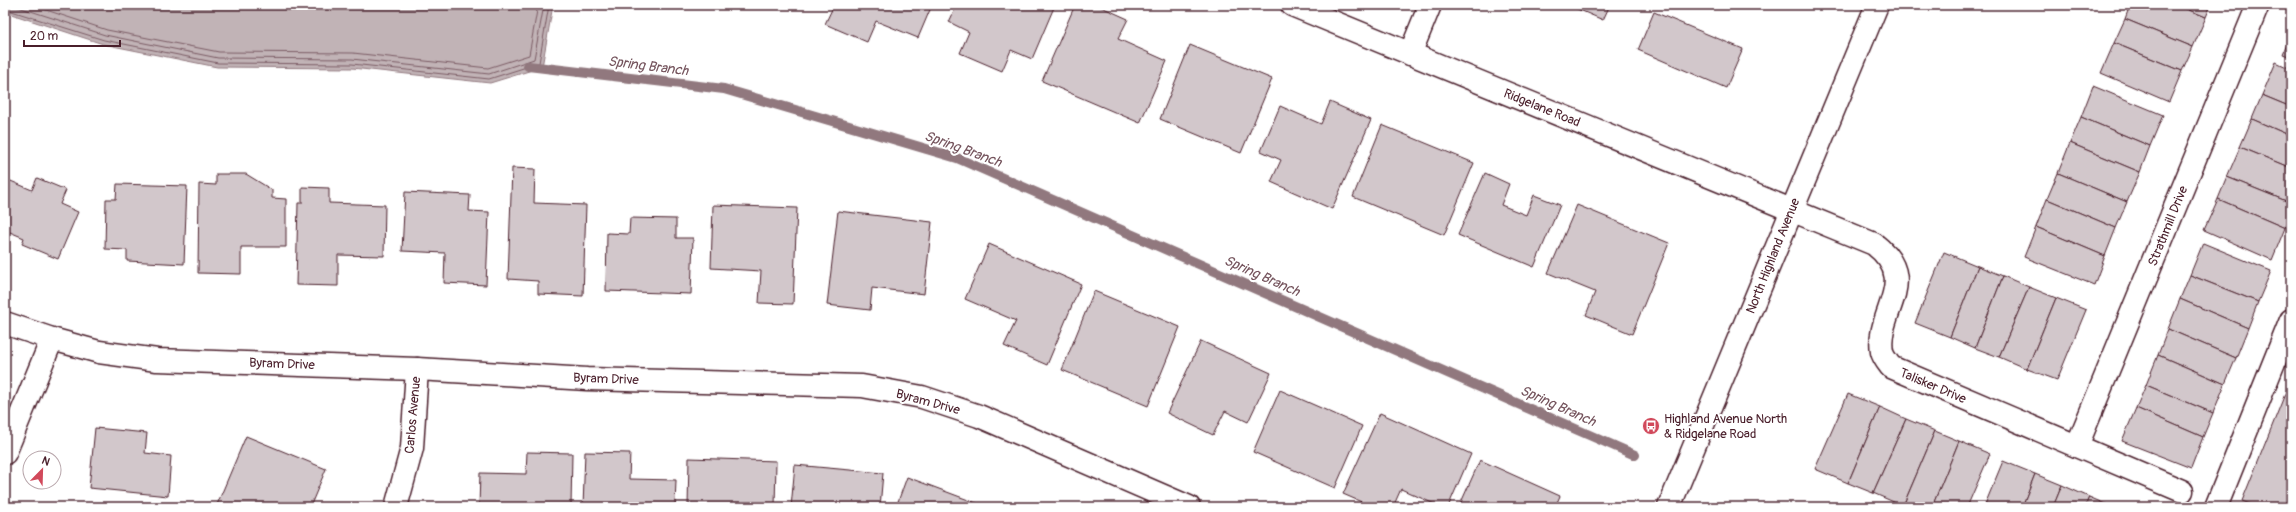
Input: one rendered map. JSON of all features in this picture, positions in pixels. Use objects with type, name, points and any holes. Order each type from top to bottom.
[{"type":"street","name":"Ridgelane Road","points":[[1292,5],[1792,210]]},
{"type":"street","points":[[1410,54],[1430,5]]},
{"type":"street","name":"North Highland Avenue","points":[[1669,507],[1877,5]]},
{"type":"street","name":"Strathmill Drive","points":[[2077,446],[2258,5]]},
{"type":"street","name":"Talisker Drive","points":[[1792,210],[1862,239],[1884,252],[1892,265],[1896,279],[1895,294],[1881,339],[1882,354],[1891,368],[2182,491]]},
{"type":"street","points":[[2216,507],[2291,320]]},
{"type":"street","name":"Byram Drive","points":[[5,323],[52,339],[99,352],[157,360],[417,369],[587,378],[862,386],[922,398],[979,416],[1189,507]]},
{"type":"street","points":[[5,453],[52,339]]},
{"type":"street","name":"Carlos Avenue","points":[[396,507],[412,448],[417,369]]},
{"type":"water","points":[[5,5],[553,5],[542,67],[490,83],[352,68],[217,67],[103,44],[5,12]]},
{"type":"building","points":[[834,5],[932,5],[918,38],[876,21],[867,42],[825,24]]},
{"type":"building","points":[[957,5],[1055,5],[1032,59],[1011,50],[1002,71],[960,53],[969,32],[949,22]]},
{"type":"building","points":[[1075,5],[1097,5],[1128,19],[1118,39],[1167,61],[1140,123],[1042,81]]},
{"type":"building","points":[[1568,5],[1610,5],[1603,20]]},
{"type":"building","points":[[2130,5],[2177,5],[2206,17],[2193,47],[2125,19]]},
{"type":"building","points":[[2177,5],[2211,5],[2206,17]]},
{"type":"building","points":[[1654,12],[1743,49],[1726,88],[1638,50]]},
{"type":"building","points":[[2125,19],[2193,47],[2182,71],[2114,43]]},
{"type":"building","points":[[2291,34],[2291,57],[2283,54]]},
{"type":"building","points":[[2114,43],[2182,71],[2169,102],[2101,73]]},
{"type":"building","points":[[1190,45],[1272,79],[1241,153],[1160,119]]},
{"type":"building","points":[[2276,62],[2291,69],[2291,107],[2262,95]]},
{"type":"building","points":[[2093,86],[2163,115],[2150,146],[2081,117]]},
{"type":"building","points":[[2262,95],[2291,107],[2291,136],[2252,119]]},
{"type":"building","points":[[1330,102],[1371,120],[1332,209],[1271,182],[1281,160],[1261,151],[1280,106],[1321,124]]},
{"type":"building","points":[[2081,117],[2150,146],[2140,172],[2070,143]]},
{"type":"building","points":[[2252,119],[2291,136],[2291,168],[2240,147]]},
{"type":"building","points":[[1382,125],[1474,163],[1444,235],[1353,197]]},
{"type":"building","points":[[2070,143],[2140,172],[2127,202],[2058,173]]},
{"type":"building","points":[[2240,147],[2291,168],[2291,203],[2227,177]]},
{"type":"building","points":[[512,168],[535,169],[534,203],[586,205],[583,296],[538,294],[538,281],[508,279]]},
{"type":"building","points":[[1485,173],[1509,184],[1501,205],[1526,215],[1534,195],[1560,205],[1534,267],[1458,235]]},
{"type":"building","points":[[2058,173],[2127,202],[2116,228],[2047,199]]},
{"type":"building","points":[[216,174],[246,174],[272,190],[272,198],[286,199],[286,247],[241,247],[241,274],[198,273],[199,184],[216,185]]},
{"type":"building","points":[[2227,177],[2291,203],[2291,215],[2285,228],[2218,199]]},
{"type":"building","points":[[37,178],[66,190],[60,204],[78,212],[58,259],[22,244],[24,238],[5,230],[6,179],[32,190]]},
{"type":"building","points":[[117,184],[187,186],[184,264],[127,261],[127,250],[105,249],[106,199],[116,199]]},
{"type":"building","points":[[302,187],[329,188],[329,203],[385,205],[384,256],[338,255],[338,286],[296,285],[298,203],[302,203]]},
{"type":"building","points":[[405,192],[470,195],[469,211],[489,212],[486,285],[444,283],[445,253],[402,251]]},
{"type":"building","points":[[2047,199],[2116,228],[2105,256],[2036,227]]},
{"type":"building","points":[[2218,199],[2285,228],[2272,260],[2204,230]]},
{"type":"building","points":[[713,205],[797,208],[793,304],[759,303],[761,271],[711,268]]},
{"type":"building","points":[[1577,205],[1669,243],[1632,334],[1586,315],[1595,292],[1548,273]]},
{"type":"building","points":[[838,211],[932,222],[924,294],[872,288],[870,310],[827,305]]},
{"type":"building","points":[[630,218],[676,219],[676,238],[693,238],[691,294],[606,291],[607,233],[629,234]]},
{"type":"building","points":[[2036,227],[2105,256],[2094,285],[2024,257]]},
{"type":"building","points":[[2203,243],[2271,271],[2258,302],[2190,275]]},
{"type":"building","points":[[989,244],[1081,284],[1047,365],[1004,346],[1016,321],[965,299]]},
{"type":"building","points":[[1944,252],[1978,266],[1950,337],[1915,323]]},
{"type":"building","points":[[1978,266],[2003,276],[1975,348],[1950,337]]},
{"type":"building","points":[[2190,275],[2258,302],[2248,328],[2180,299]]},
{"type":"building","points":[[2003,276],[2029,287],[1999,357],[1975,348]]},
{"type":"building","points":[[2029,287],[2056,298],[2027,369],[1999,357]]},
{"type":"building","points":[[1094,291],[1180,327],[1148,406],[1062,370]]},
{"type":"building","points":[[2056,298],[2086,310],[2057,380],[2027,369]]},
{"type":"building","points":[[2180,299],[2248,328],[2236,358],[2168,329]]},
{"type":"building","points":[[2168,329],[2236,358],[2225,384],[2158,355]]},
{"type":"building","points":[[1201,341],[1271,373],[1248,422],[1225,411],[1213,435],[1167,413]]},
{"type":"building","points":[[2158,355],[2225,384],[2213,413],[2146,385]]},
{"type":"building","points":[[2291,379],[2291,507],[2258,507],[2242,501]]},
{"type":"building","points":[[2146,385],[2213,413],[2203,437],[2136,408]]},
{"type":"building","points":[[1280,390],[1362,426],[1335,488],[1253,452]]},
{"type":"building","points":[[1848,394],[1880,407],[1848,483],[1815,469]]},
{"type":"building","points":[[1880,407],[1906,419],[1873,493],[1848,483]]},
{"type":"building","points":[[2136,408],[2203,437],[2191,468],[2122,441]]},
{"type":"building","points":[[1380,413],[1471,454],[1448,507],[1441,507],[1401,489],[1393,507],[1373,507],[1343,494]]},
{"type":"building","points":[[1906,419],[1935,431],[1903,506],[1873,493]]},
{"type":"building","points":[[95,428],[147,433],[145,453],[171,456],[168,496],[89,488]]},
{"type":"building","points":[[1935,431],[1959,441],[1932,507],[1905,507],[1903,506]]},
{"type":"building","points":[[246,436],[326,469],[310,507],[216,507]]},
{"type":"building","points":[[1959,441],[1990,454],[1967,507],[1932,507]]},
{"type":"building","points":[[527,452],[572,453],[571,507],[479,507],[480,473],[526,474]]},
{"type":"building","points":[[585,452],[630,453],[629,479],[676,480],[675,507],[583,507]]},
{"type":"building","points":[[689,458],[776,461],[775,507],[688,507]]},
{"type":"building","points":[[1480,460],[1560,496],[1555,507],[1459,507]]},
{"type":"building","points":[[2003,461],[2035,474],[2022,507],[1984,507]]},
{"type":"building","points":[[795,465],[883,473],[880,507],[791,507]]},
{"type":"building","points":[[2035,474],[2062,485],[2053,507],[2022,507]]},
{"type":"building","points":[[907,477],[987,507],[896,507]]},
{"type":"building","points":[[2062,485],[2089,497],[2085,507],[2053,507]]},
{"type":"building","points":[[2089,497],[2103,503],[2114,507],[2085,507]]},
{"type":"waterway","name":"Spring Branch","points":[[528,66],[724,89],[957,158],[1635,455]]},
{"type":"place","name":"Highland Avenue North & Ridgelane Road","points":[[1651,426]]}]
